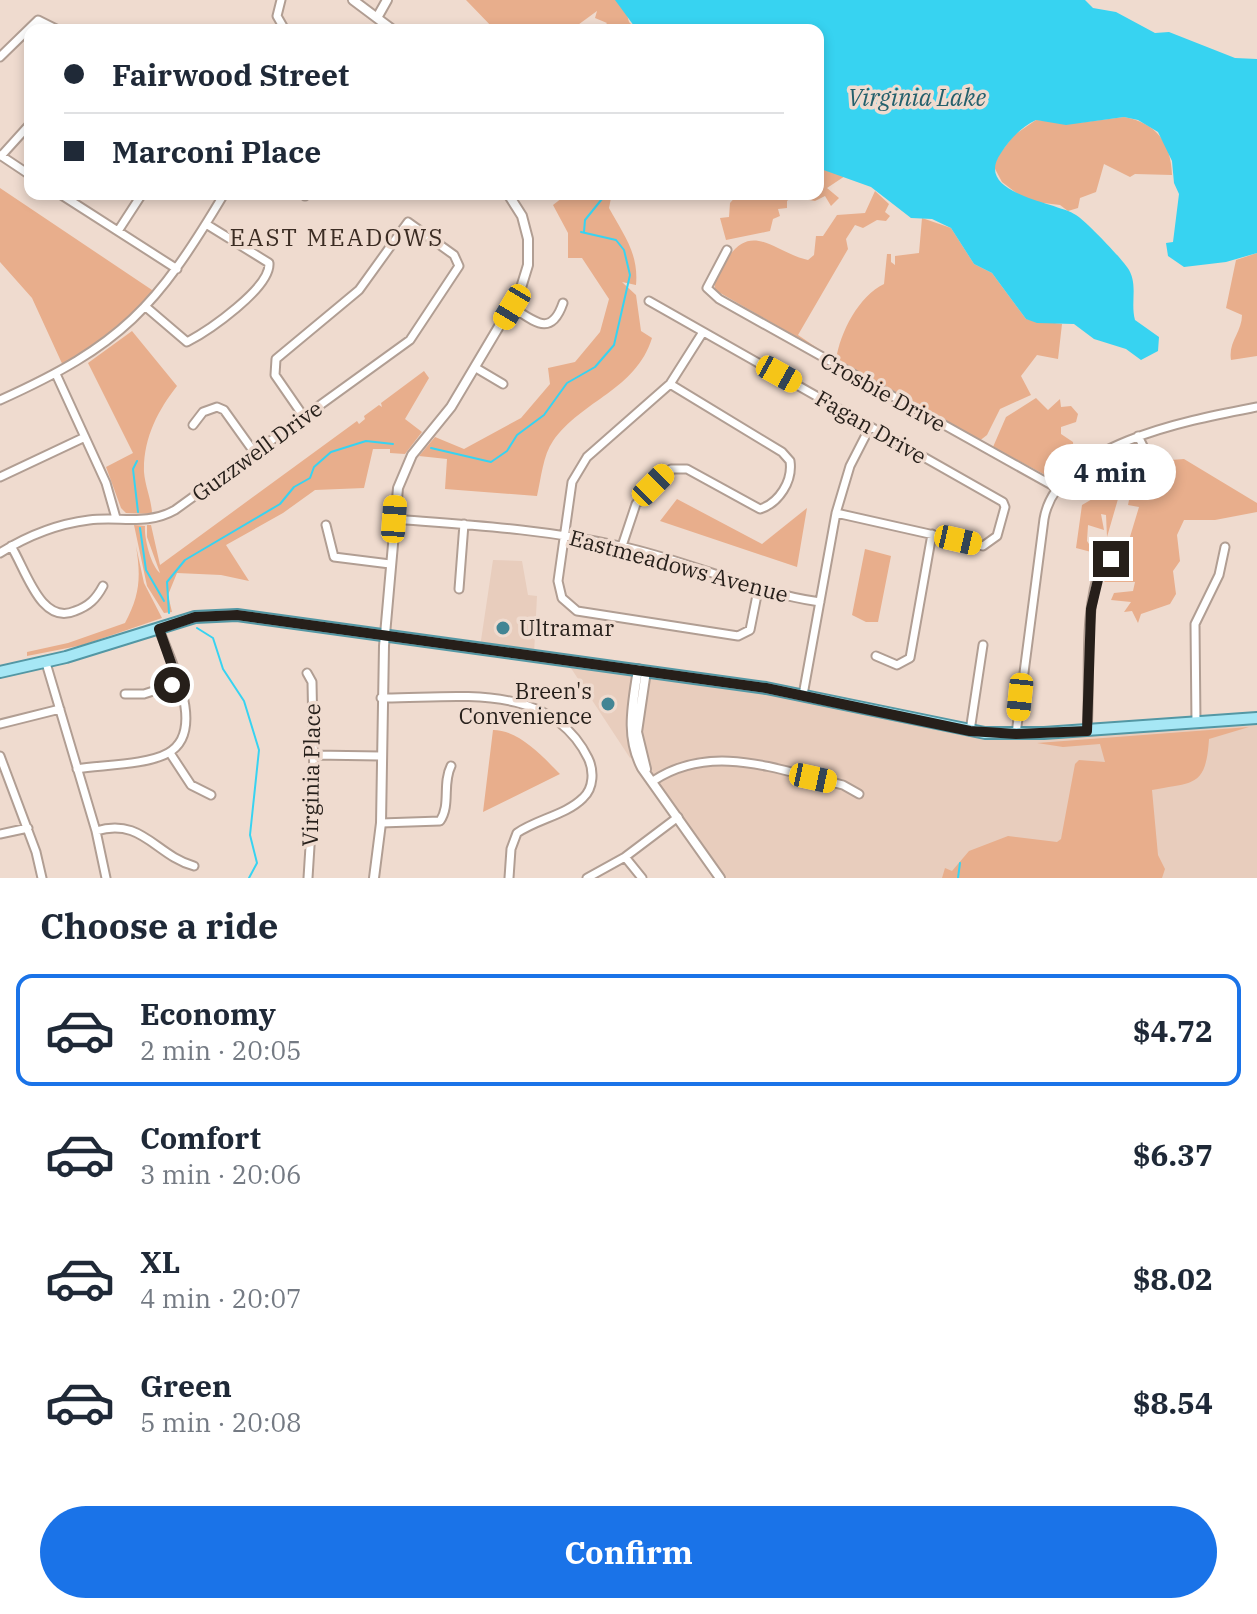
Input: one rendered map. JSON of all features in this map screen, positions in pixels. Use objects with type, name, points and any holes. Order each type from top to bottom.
[{"type":"main road","points":[[0,669],[46,663],[195,617],[245,616],[803,695],[970,731],[1016,734],[1087,731],[1257,718]]},
{"type":"street","points":[[281,0],[277,16],[282,24]]},
{"type":"street","points":[[353,0],[387,24]]},
{"type":"street","points":[[378,16],[387,0]]},
{"type":"street","points":[[0,57],[24,34]]},
{"type":"street","points":[[24,130],[1,155],[24,171]]},
{"type":"street","points":[[69,200],[177,269]]},
{"type":"street","points":[[118,231],[138,200]]},
{"type":"street","points":[[0,400],[56,374],[109,342],[146,307],[177,269],[220,200]]},
{"type":"street","points":[[374,878],[381,823],[381,698],[398,488],[406,466],[476,368],[524,282],[529,248],[527,229],[514,200]]},
{"type":"street","name":"Guzzwell Drive","points":[[0,553],[58,526],[116,518],[148,520],[165,515],[304,417],[416,334],[456,271],[458,259],[408,222],[359,290],[273,363],[275,375],[304,417]]},
{"type":"street","points":[[146,307],[187,342],[256,289],[269,270],[269,263],[206,224]]},
{"type":"street","name":"Crosbie Drive","points":[[727,250],[707,288],[719,299],[1057,488]]},
{"type":"street","name":"Fagan Drive","points":[[649,301],[1003,502],[1005,507],[997,536],[983,546],[932,534]]},
{"type":"street","points":[[512,307],[543,325],[551,324],[559,315],[563,303]]},
{"type":"street","points":[[703,332],[670,384],[581,464],[572,482],[558,589],[569,606],[577,611],[742,635],[750,630],[758,590]]},
{"type":"street","points":[[476,368],[503,384]]},
{"type":"street","points":[[56,374],[110,494],[116,518]]},
{"type":"street","points":[[622,546],[636,504],[671,469],[687,469],[760,509],[777,500],[790,473],[790,461],[782,452],[670,384]]},
{"type":"street","points":[[193,425],[203,412],[217,407],[224,410],[254,452]]},
{"type":"street","points":[[1016,734],[1044,519],[1057,488],[1071,473],[1157,427],[1257,408]]},
{"type":"street","points":[[803,695],[836,513],[850,466],[870,427]]},
{"type":"street","points":[[1138,436],[1150,460]]},
{"type":"street","points":[[0,477],[85,437]]},
{"type":"street","points":[[836,513],[932,534],[910,658],[897,665],[876,656]]},
{"type":"street","name":"Eastmeadows Avenue","points":[[394,519],[564,535],[622,546],[758,590],[820,602]]},
{"type":"street","points":[[459,589],[464,524]]},
{"type":"street","points":[[326,525],[334,557],[390,564]]},
{"type":"street","points":[[11,546],[43,604],[54,614],[62,615],[85,607],[93,602],[103,586]]},
{"type":"street","points":[[1196,723],[1195,624],[1219,575],[1225,547]]},
{"type":"street","points":[[1087,731],[1091,609],[1096,578],[1102,563],[1118,559]]},
{"type":"street","points":[[77,769],[170,753],[186,728],[185,703],[163,627]]},
{"type":"street","points":[[970,731],[983,645]]},
{"type":"street","points":[[46,663],[96,831],[106,878]]},
{"type":"street","points":[[642,670],[630,728],[633,748],[720,878]]},
{"type":"street","name":"Virginia Place","points":[[307,673],[312,682],[314,755],[308,878]]},
{"type":"street","points":[[125,694],[144,694],[178,683]]},
{"type":"street","points":[[381,698],[515,700],[543,711],[576,739],[589,761],[589,791],[579,802],[517,833],[511,849],[509,878]]},
{"type":"street","points":[[0,724],[60,709]]},
{"type":"street","points":[[170,753],[191,785],[211,795]]},
{"type":"street","points":[[314,755],[380,756]]},
{"type":"street","points":[[0,756],[28,828],[42,878]]},
{"type":"street","points":[[653,781],[688,763],[724,759],[843,785],[859,794]]},
{"type":"street","points":[[381,823],[440,821],[444,815],[444,778],[451,766]]},
{"type":"street","points":[[587,878],[625,857],[678,817]]},
{"type":"street","points":[[0,834],[28,828]]},
{"type":"street","points":[[96,831],[129,828],[180,862],[194,866]]},
{"type":"street","points":[[625,857],[642,878]]},
{"type":"shaded area","points":[[466,0],[623,0],[631,24],[606,24],[595,18],[597,11],[579,24],[489,24]]},
{"type":"shaded area","points":[[1124,117],[1145,124],[1160,136],[1169,153],[1172,175],[1135,174],[1130,177],[1104,164],[1096,192],[1080,198],[1078,208],[1068,211],[1060,205],[1027,201],[1002,182],[994,167],[998,156],[1014,135],[1036,120],[1077,123]]},
{"type":"shaded area","points":[[824,170],[845,176],[827,188],[839,198],[831,206],[825,196]]},
{"type":"shaded area","points":[[0,188],[158,294],[138,316],[65,370],[32,298],[0,262]]},
{"type":"shaded area","points":[[875,191],[889,204],[885,212],[890,216],[886,221],[877,220],[863,228],[855,225],[846,239],[848,249],[798,335],[826,354],[715,290],[719,271],[735,249],[745,242],[764,242],[808,260],[814,255],[816,236],[823,236],[837,215],[865,213]]},
{"type":"shaded area","points":[[559,200],[611,200],[609,208],[629,244],[635,263],[636,285],[622,282],[636,295],[641,331],[652,338],[634,370],[578,415],[553,441],[537,496],[445,489],[447,459],[419,456],[435,437],[464,449],[521,418],[550,384],[548,368],[575,362],[600,332],[609,299],[582,258],[568,258],[568,233],[553,205]]},
{"type":"shaded area","points":[[733,200],[788,200],[787,208],[778,209],[780,216],[773,219],[770,231],[726,240],[720,218],[729,217]]},
{"type":"shaded area","points":[[922,218],[951,228],[974,264],[992,273],[1026,319],[1062,324],[1058,359],[1037,355],[1021,376],[1031,395],[1000,409],[987,435],[978,442],[836,360],[852,316],[867,297],[884,284],[887,254],[891,254],[891,262],[895,265],[895,256],[919,253]]},
{"type":"shaded area","points":[[1257,253],[1257,356],[1231,360],[1231,348],[1242,315],[1226,308],[1236,260]]},
{"type":"shaded area","points":[[132,331],[177,386],[158,415],[146,448],[144,472],[152,514],[126,513],[121,508],[106,467],[133,453],[88,363]]},
{"type":"shaded area","points":[[424,371],[429,378],[405,419],[422,432],[405,454],[390,453],[390,449],[373,449],[364,488],[315,490],[283,513],[226,545],[249,581],[221,575],[177,573],[168,595],[172,612],[164,613],[147,586],[134,525],[145,526],[149,551],[160,573],[147,537],[147,525],[151,525],[160,565],[357,421],[359,424],[365,419],[364,416],[379,405],[382,407],[381,403]]},
{"type":"shaded area","points":[[1036,398],[1048,410],[1060,399],[1061,407],[1071,406],[1078,414],[1076,422],[1061,427],[1061,434],[1073,442],[1074,461],[1049,477],[993,447],[1006,417]]},
{"type":"shaded area","points":[[1184,459],[1257,503],[1257,512],[1215,520],[1184,520],[1177,535],[1180,561],[1173,571],[1176,594],[1170,604],[1141,614],[1138,623],[1132,611],[1124,612],[1131,602],[1111,600],[1114,593],[1133,591],[1135,582],[1104,582],[1123,560],[1139,507],[1128,505],[1129,500],[1125,497],[1118,499],[1107,537],[1106,515],[1101,514],[1104,530],[1088,525],[1087,541],[1095,553],[1076,548],[1082,505],[1157,461]]},
{"type":"shaded area","points":[[677,499],[762,544],[807,508],[797,567],[660,521]]},
{"type":"shaded area","points":[[136,546],[144,583],[162,618],[83,645],[27,656],[27,652],[68,643],[125,623],[138,586]]},
{"type":"shaded area","points":[[865,549],[891,556],[878,622],[866,622],[852,615]]},
{"type":"shaded area","points":[[493,560],[522,561],[528,595],[537,596],[534,654],[480,647]]},
{"type":"shaded area","points":[[565,659],[679,675],[985,733],[1257,718],[1257,878],[724,878],[638,755],[630,758]]},
{"type":"shaded area","points":[[1249,727],[1209,739],[1205,767],[1195,780],[1152,790],[1158,855],[1165,869],[1162,878],[942,878],[945,868],[952,871],[969,851],[1008,836],[1057,842],[1061,839],[1075,764],[1079,760],[1105,762],[1100,744],[1063,747],[1037,743]]},
{"type":"shaded area","points":[[493,730],[521,739],[560,774],[483,812]]},
{"type":"water","name":"Virginia Lake","points":[[615,0],[1085,0],[1093,8],[1116,12],[1155,33],[1169,32],[1235,58],[1257,59],[1257,253],[1226,262],[1184,267],[1168,256],[1166,243],[1173,242],[1179,194],[1174,183],[1172,161],[1158,132],[1138,120],[1124,117],[1066,125],[1036,120],[1016,134],[1001,153],[995,167],[998,178],[1020,194],[1076,215],[1111,248],[1131,273],[1135,320],[1159,337],[1158,351],[1141,360],[1126,349],[1094,339],[1074,324],[1037,323],[1026,319],[992,273],[974,264],[951,228],[932,219],[911,218],[871,187],[824,170],[824,24],[633,24]]},
{"type":"waterway","points":[[584,232],[585,220],[601,200]]},
{"type":"waterway","points":[[431,448],[491,462],[507,451],[517,435],[544,415],[567,383],[595,367],[614,345],[630,275],[624,250],[616,240],[581,232]]},
{"type":"waterway","points":[[169,613],[167,582],[185,560],[280,504],[294,487],[310,478],[314,467],[331,452],[366,441],[393,444]]},
{"type":"waterway","points":[[137,461],[133,469],[138,512]]},
{"type":"waterway","points":[[140,528],[146,570],[164,601]]},
{"type":"waterway","points":[[197,628],[213,638],[223,669],[244,701],[259,750],[250,835],[257,863],[249,878]]},
{"type":"waterway","points":[[958,878],[960,863]]},
{"type":"place","name":"Ultramar","points":[[503,628]]},
{"type":"place","name":"Breen's Convenience","points":[[608,704]]},
{"type":"district","name":"EAST MEADOWS","points":[[337,238]]},
{"type":"route","points":[[172,685],[178,683],[159,629],[195,617],[237,615],[784,690],[970,731],[1016,734],[1087,731],[1091,609],[1096,578],[1102,563],[1111,559]]}]
